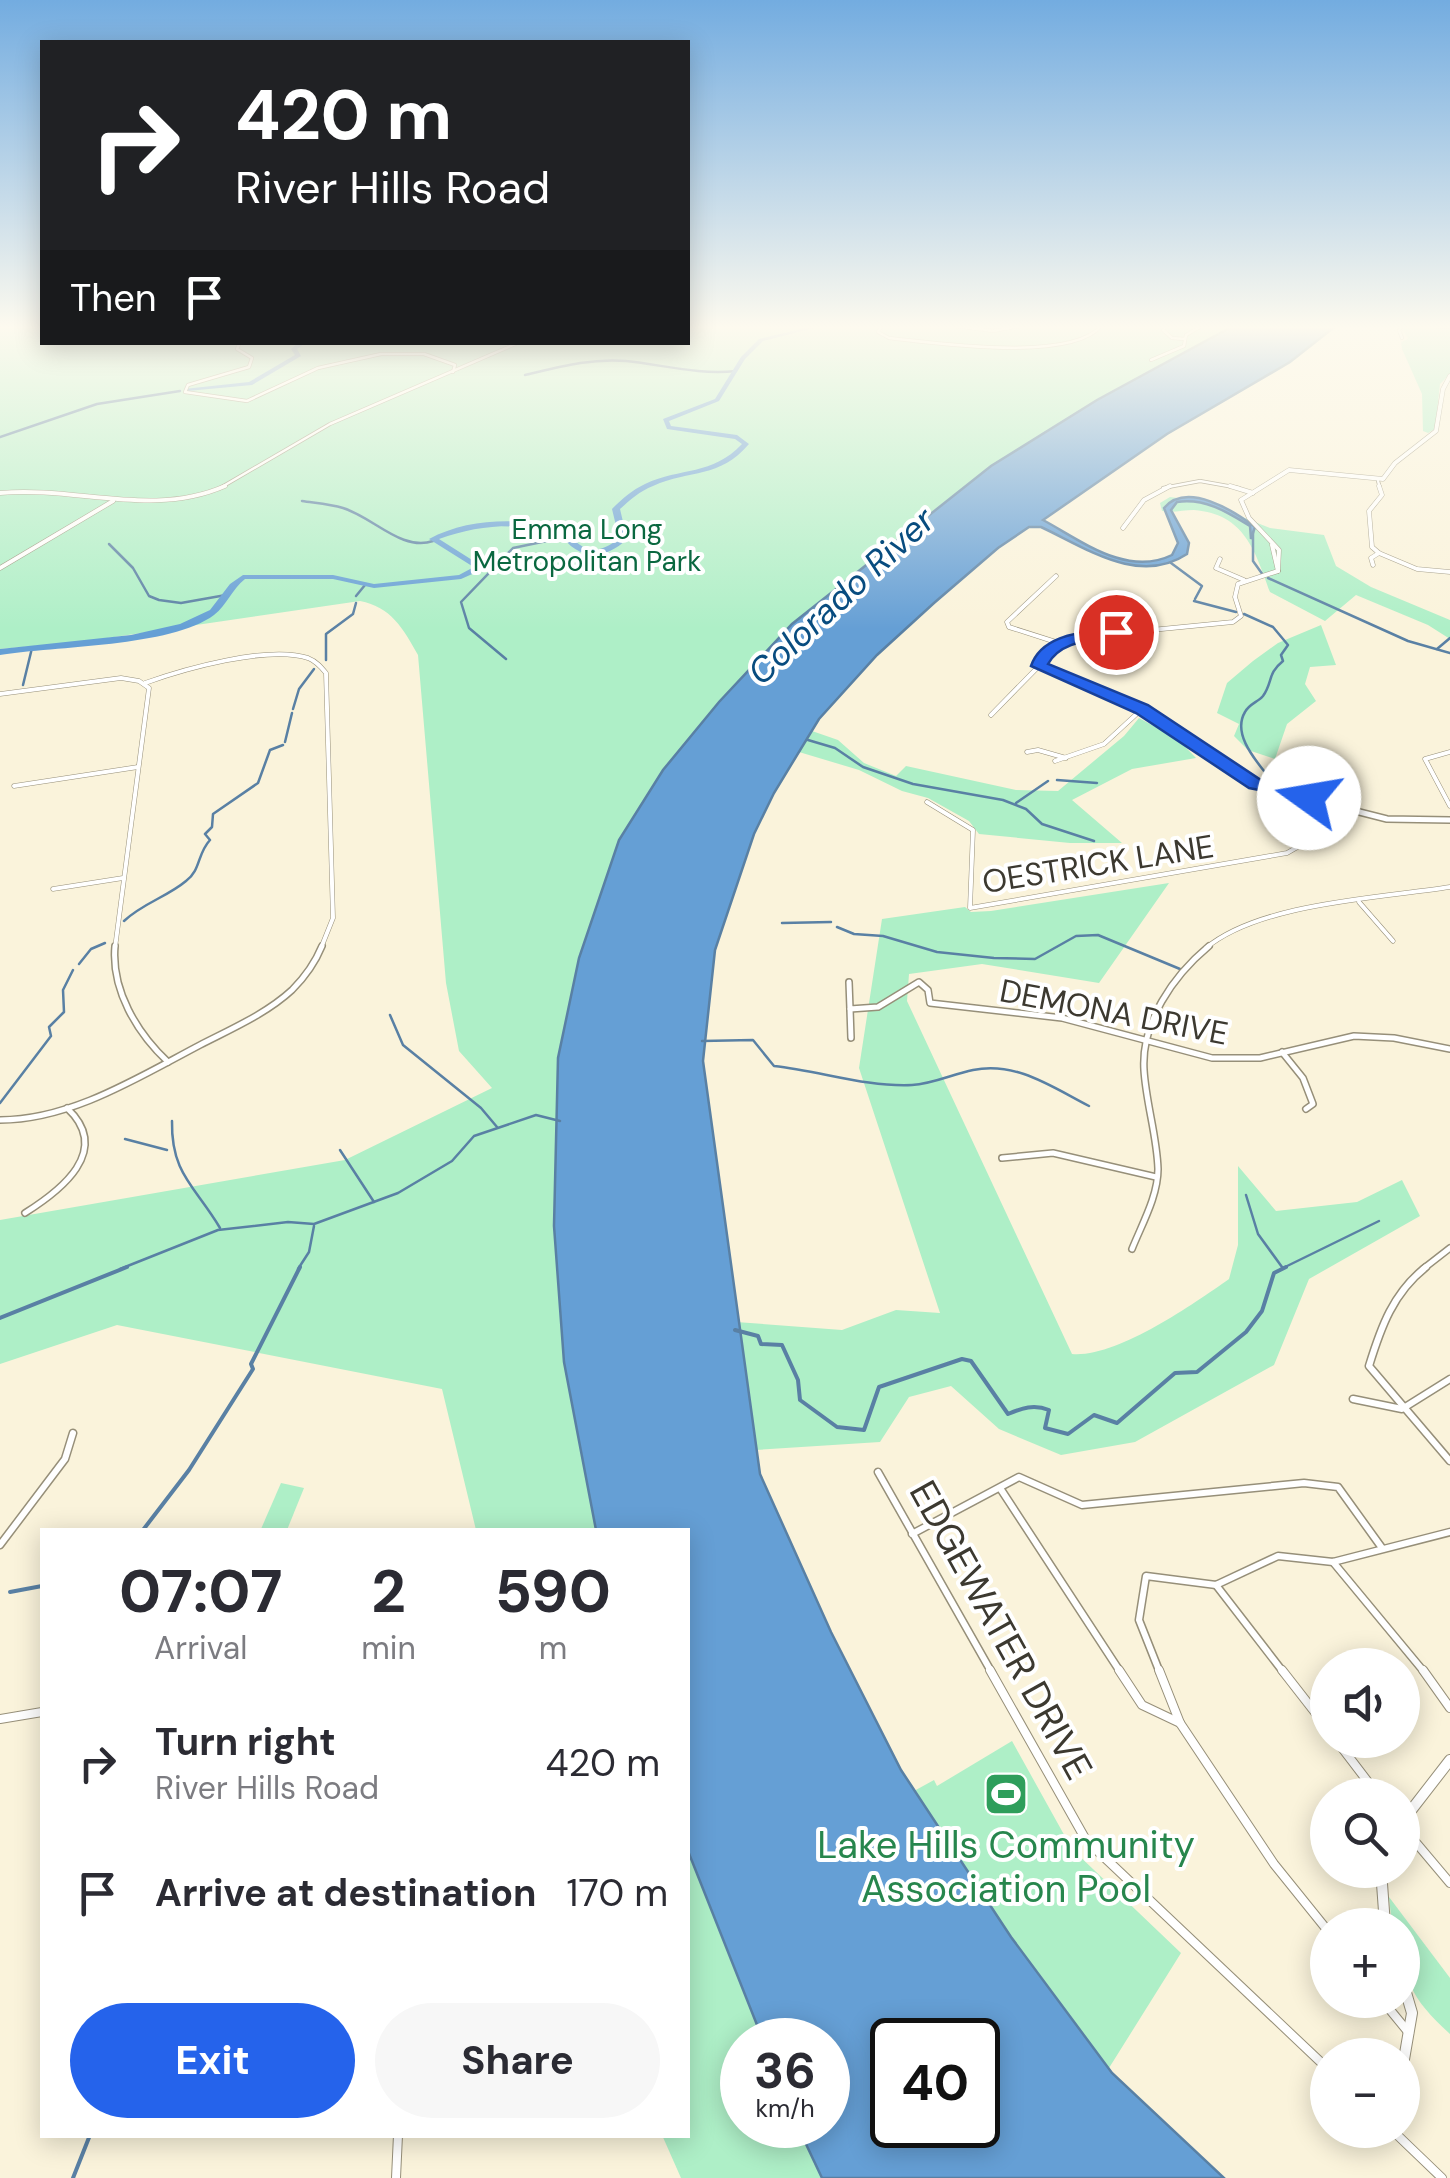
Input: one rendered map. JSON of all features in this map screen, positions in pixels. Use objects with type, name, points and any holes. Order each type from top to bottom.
[{"type":"street","points":[[0,493],[48,489],[114,500],[175,501],[222,488],[326,427]]},
{"type":"street","points":[[1378,480],[1394,460],[1420,448],[1438,427]]},
{"type":"street","points":[[1220,559],[1216,568],[1244,580],[1278,571],[1271,539],[1241,508],[1241,500],[1289,470],[1378,480]]},
{"type":"street","points":[[1123,528],[1147,498],[1194,480],[1217,480],[1253,493]]},
{"type":"street","points":[[1378,480],[1382,495],[1369,514],[1372,546],[1417,570],[1450,572]]},
{"type":"street","points":[[0,568],[114,500]]},
{"type":"street","points":[[1373,564],[1371,558],[1379,553]]},
{"type":"street","points":[[1056,576],[1007,622],[1009,627],[1059,644]]},
{"type":"street","points":[[991,714],[1039,666],[1042,656],[1059,644],[1116,632],[1233,622],[1241,616],[1235,592],[1244,580]]},
{"type":"street","points":[[0,1120],[21,1120],[67,1108],[256,1016],[290,991],[313,967],[333,918],[326,673],[311,659],[292,656],[188,669],[144,684]]},
{"type":"street","points":[[1039,666],[1142,709],[1255,784],[1275,792],[1387,818],[1450,820]]},
{"type":"street","points":[[0,694],[87,680],[131,678],[144,684],[150,697],[114,952],[116,987],[151,1048],[168,1062]]},
{"type":"street","points":[[1054,761],[1096,750],[1124,731],[1142,709]]},
{"type":"street","points":[[1027,752],[1038,750],[1069,760]]},
{"type":"street","points":[[1450,752],[1425,759],[1450,806]]},
{"type":"street","points":[[14,786],[138,767]]},
{"type":"street","name":"OESTRICK LANE","points":[[927,802],[973,830],[970,908],[1287,853],[1301,845],[1300,831],[1275,792]]},
{"type":"street","points":[[54,890],[124,878]]},
{"type":"street","points":[[1132,1248],[1157,1178],[1158,1159],[1144,1070],[1145,1041],[1162,999],[1205,948],[1224,933],[1270,915],[1450,887]]},
{"type":"street","points":[[1360,902],[1393,941]]},
{"type":"street","points":[[848,982],[852,1038]]},
{"type":"street","name":"DEMONA DRIVE","points":[[850,1009],[888,1006],[908,985],[919,982],[928,990],[930,1003],[1062,1018],[1212,1058],[1260,1058],[1329,1040],[1366,1036],[1450,1048]]},
{"type":"street","points":[[1282,1052],[1311,1094],[1313,1104],[1306,1109]]},
{"type":"street","points":[[25,1213],[66,1186],[84,1156],[76,1115],[67,1108]]},
{"type":"street","points":[[1002,1158],[1053,1152],[1157,1178]]},
{"type":"street","points":[[1450,1248],[1402,1285],[1380,1330],[1369,1366],[1450,1461]]},
{"type":"street","points":[[1353,1399],[1402,1409],[1450,1380]]},
{"type":"street","points":[[0,1545],[65,1459],[73,1433]]},
{"type":"street","name":"EDGEWATER DRIVE","points":[[878,1472],[1086,1840],[1310,2052]]},
{"type":"street","points":[[912,1534],[1019,1477],[1082,1504],[1304,1483],[1338,1487],[1382,1548]]},
{"type":"street","points":[[1000,1488],[1142,1705],[1180,1723]]},
{"type":"street","points":[[1310,1909],[1274,1864],[1180,1723],[1139,1620],[1146,1576],[1216,1585],[1278,1556],[1333,1562],[1450,1532]]},
{"type":"street","points":[[1333,1562],[1417,1662],[1450,1708]]},
{"type":"street","points":[[1216,1585],[1310,1706]]},
{"type":"street","points":[[0,1719],[40,1712]]},
{"type":"street","points":[[1350,1758],[1365,1778]]},
{"type":"street","points":[[1420,1800],[1450,1760]]},
{"type":"street","points":[[1420,1846],[1450,1883]]},
{"type":"street","points":[[1396,2018],[1411,2036]]},
{"type":"street","points":[[1411,2036],[1412,2018]]},
{"type":"street","points":[[396,2178],[398,2138]]},
{"type":"street","points":[[1411,2148],[1442,2178]]},
{"type":"green space","name":"Emma Long Metropolitan Park","points":[[0,427],[1054,427],[991,466],[895,540],[558,1058],[554,1226],[564,1362],[596,1528],[476,1528],[442,1389],[117,1325],[0,1364],[0,1220],[345,1160],[492,1088],[459,1051],[446,983],[418,655],[388,614],[360,601],[80,642],[0,649]]},
{"type":"green space","points":[[1170,497],[1202,501],[1270,528],[1324,535],[1336,566],[1371,587],[1450,620],[1450,639],[1428,625],[1356,595],[1325,621],[1270,592],[1253,549],[1237,527],[1211,513],[1162,511],[1160,503]]},
{"type":"green space","points":[[1321,625],[1336,665],[1310,667],[1305,684],[1316,701],[1287,724],[1275,759],[1248,750],[1234,736],[1239,724],[1217,713],[1227,683],[1278,643]]},
{"type":"green space","points":[[1139,718],[1161,730],[1168,729],[1196,758],[1132,769],[1072,800],[1122,843],[1070,843],[979,834],[969,821],[928,798],[902,791],[859,770],[799,752],[812,731],[838,740],[864,763],[896,776],[906,766],[1016,790],[1058,791],[1124,736]]},
{"type":"green space","points":[[1169,883],[1099,983],[982,964],[909,974],[907,1001],[1072,1354],[1110,1348],[1131,1339],[1229,1279],[1238,1245],[1238,1166],[1276,1211],[1357,1202],[1402,1180],[1420,1216],[1309,1279],[1274,1365],[1135,1442],[1061,1455],[999,1429],[951,1386],[909,1397],[880,1442],[756,1450],[736,1322],[842,1330],[896,1310],[940,1313],[859,1068],[882,919],[965,907],[971,912],[991,911]]},
{"type":"green space","points":[[281,1483],[304,1488],[288,1528],[261,1528]]},
{"type":"green space","points":[[1012,1741],[1072,1849],[1181,1953],[1109,2068],[1011,1937],[914,1791],[934,1780],[937,1786]]},
{"type":"green space","points":[[690,1856],[754,2018],[720,2018],[720,2148],[808,2148],[822,2178],[681,2178],[663,2138],[690,2138]]},
{"type":"green space","points":[[1420,1938],[1450,1978],[1450,2034],[1420,2002]]},
{"type":"water","name":"Colorado River","points":[[1054,427],[1180,427],[1043,520],[1105,554],[1138,562],[1172,555],[1178,543],[1164,508],[1185,497],[1210,501],[1255,527],[1251,539],[1250,526],[1216,507],[1177,502],[1171,510],[1189,543],[1187,554],[1169,563],[1150,566],[1113,560],[1041,527],[1029,527],[998,548],[877,655],[819,719],[754,834],[715,950],[703,1061],[760,1474],[831,1632],[901,1770],[1011,1937],[1112,2073],[1224,2178],[822,2178],[808,2148],[850,2148],[850,2018],[754,2018],[690,1856],[690,1528],[596,1528],[564,1362],[554,1226],[558,1058],[579,958],[619,840],[663,770],[719,702],[792,624],[991,466]]},
{"type":"waterway","points":[[0,437],[30,427]]},
{"type":"waterway","points":[[0,652],[131,638],[183,626],[213,612],[243,577],[333,577],[374,586],[461,577],[476,569],[476,565],[433,539],[480,526],[546,526],[562,530],[581,550],[606,550],[623,539],[616,509],[632,494],[650,484],[719,466],[746,444],[737,437],[668,427]]},
{"type":"waterway","points":[[302,501],[354,512],[410,542],[433,541]]},
{"type":"waterway","points":[[1253,532],[1253,561],[1263,575]]},
{"type":"waterway","points":[[506,659],[469,628],[461,602],[513,548],[566,537]]},
{"type":"waterway","points":[[109,544],[133,568],[149,596],[181,603],[226,595]]},
{"type":"waterway","points":[[1171,563],[1202,586],[1195,599]]},
{"type":"waterway","points":[[1268,578],[1408,641],[1450,653]]},
{"type":"waterway","points":[[356,596],[365,585]]},
{"type":"waterway","points":[[1194,601],[1236,612]]},
{"type":"waterway","points":[[326,660],[326,634],[353,614],[356,603]]},
{"type":"waterway","points":[[1244,614],[1273,627],[1288,645],[1263,696],[1247,709],[1242,720],[1246,743],[1264,771]]},
{"type":"waterway","points":[[1437,649],[1450,638]]},
{"type":"waterway","points":[[23,685],[32,648]]},
{"type":"waterway","points":[[293,709],[299,689],[314,669]]},
{"type":"waterway","points":[[285,742],[292,713]]},
{"type":"waterway","points":[[808,740],[835,748],[863,767],[913,784],[1003,800],[1026,809],[1042,824],[1094,841]]},
{"type":"waterway","points":[[124,921],[191,877],[210,840],[205,834],[212,827],[213,814],[258,783],[270,750],[283,745]]},
{"type":"waterway","points":[[1057,780],[1097,783]]},
{"type":"waterway","points":[[1016,803],[1048,781]]},
{"type":"waterway","points":[[782,923],[831,922]]},
{"type":"waterway","points":[[837,927],[937,952],[994,958],[1035,959],[1076,936],[1098,935],[1180,969]]},
{"type":"waterway","points":[[79,964],[91,949],[105,943]]},
{"type":"waterway","points":[[0,1103],[51,1036],[49,1027],[64,1012],[63,990],[73,970]]},
{"type":"waterway","points":[[390,1015],[403,1045],[481,1108],[497,1127]]},
{"type":"waterway","points":[[702,1041],[753,1040],[774,1066],[877,1084],[920,1084],[973,1070],[1004,1069],[1033,1078],[1089,1106]]},
{"type":"waterway","points":[[374,1202],[398,1193],[452,1161],[474,1136],[536,1115],[560,1121]]},
{"type":"waterway","points":[[172,1121],[180,1167],[220,1228]]},
{"type":"waterway","points":[[125,1139],[167,1150]]},
{"type":"waterway","points":[[340,1150],[374,1202]]},
{"type":"waterway","points":[[1246,1195],[1258,1234],[1282,1267]]},
{"type":"waterway","points":[[120,1269],[218,1230],[288,1222],[314,1224],[374,1202]]},
{"type":"waterway","points":[[1281,1269],[1379,1221]]},
{"type":"waterway","points":[[298,1269],[309,1252],[314,1226]]},
{"type":"waterway","points":[[0,1318],[127,1267]]},
{"type":"waterway","points":[[145,1528],[189,1470],[253,1369],[251,1364],[300,1267]]},
{"type":"waterway","points":[[735,1330],[758,1336],[761,1344],[782,1345],[798,1380],[800,1400],[837,1427],[864,1430],[879,1387],[962,1359],[971,1361],[1008,1414],[1038,1407],[1049,1410],[1045,1428],[1068,1434],[1094,1415],[1117,1423],[1175,1373],[1197,1372],[1246,1332],[1262,1311],[1274,1273],[1286,1267]]},
{"type":"waterway","points":[[10,1592],[40,1586]]},
{"type":"waterway","points":[[73,2178],[89,2138]]},
{"type":"place","name":"Lake Hills Community Association Pool","points":[[1006,1794]]},
{"type":"route","points":[[1116,632],[1067,640],[1042,656],[1039,666],[1142,709],[1255,784],[1309,798]]}]
